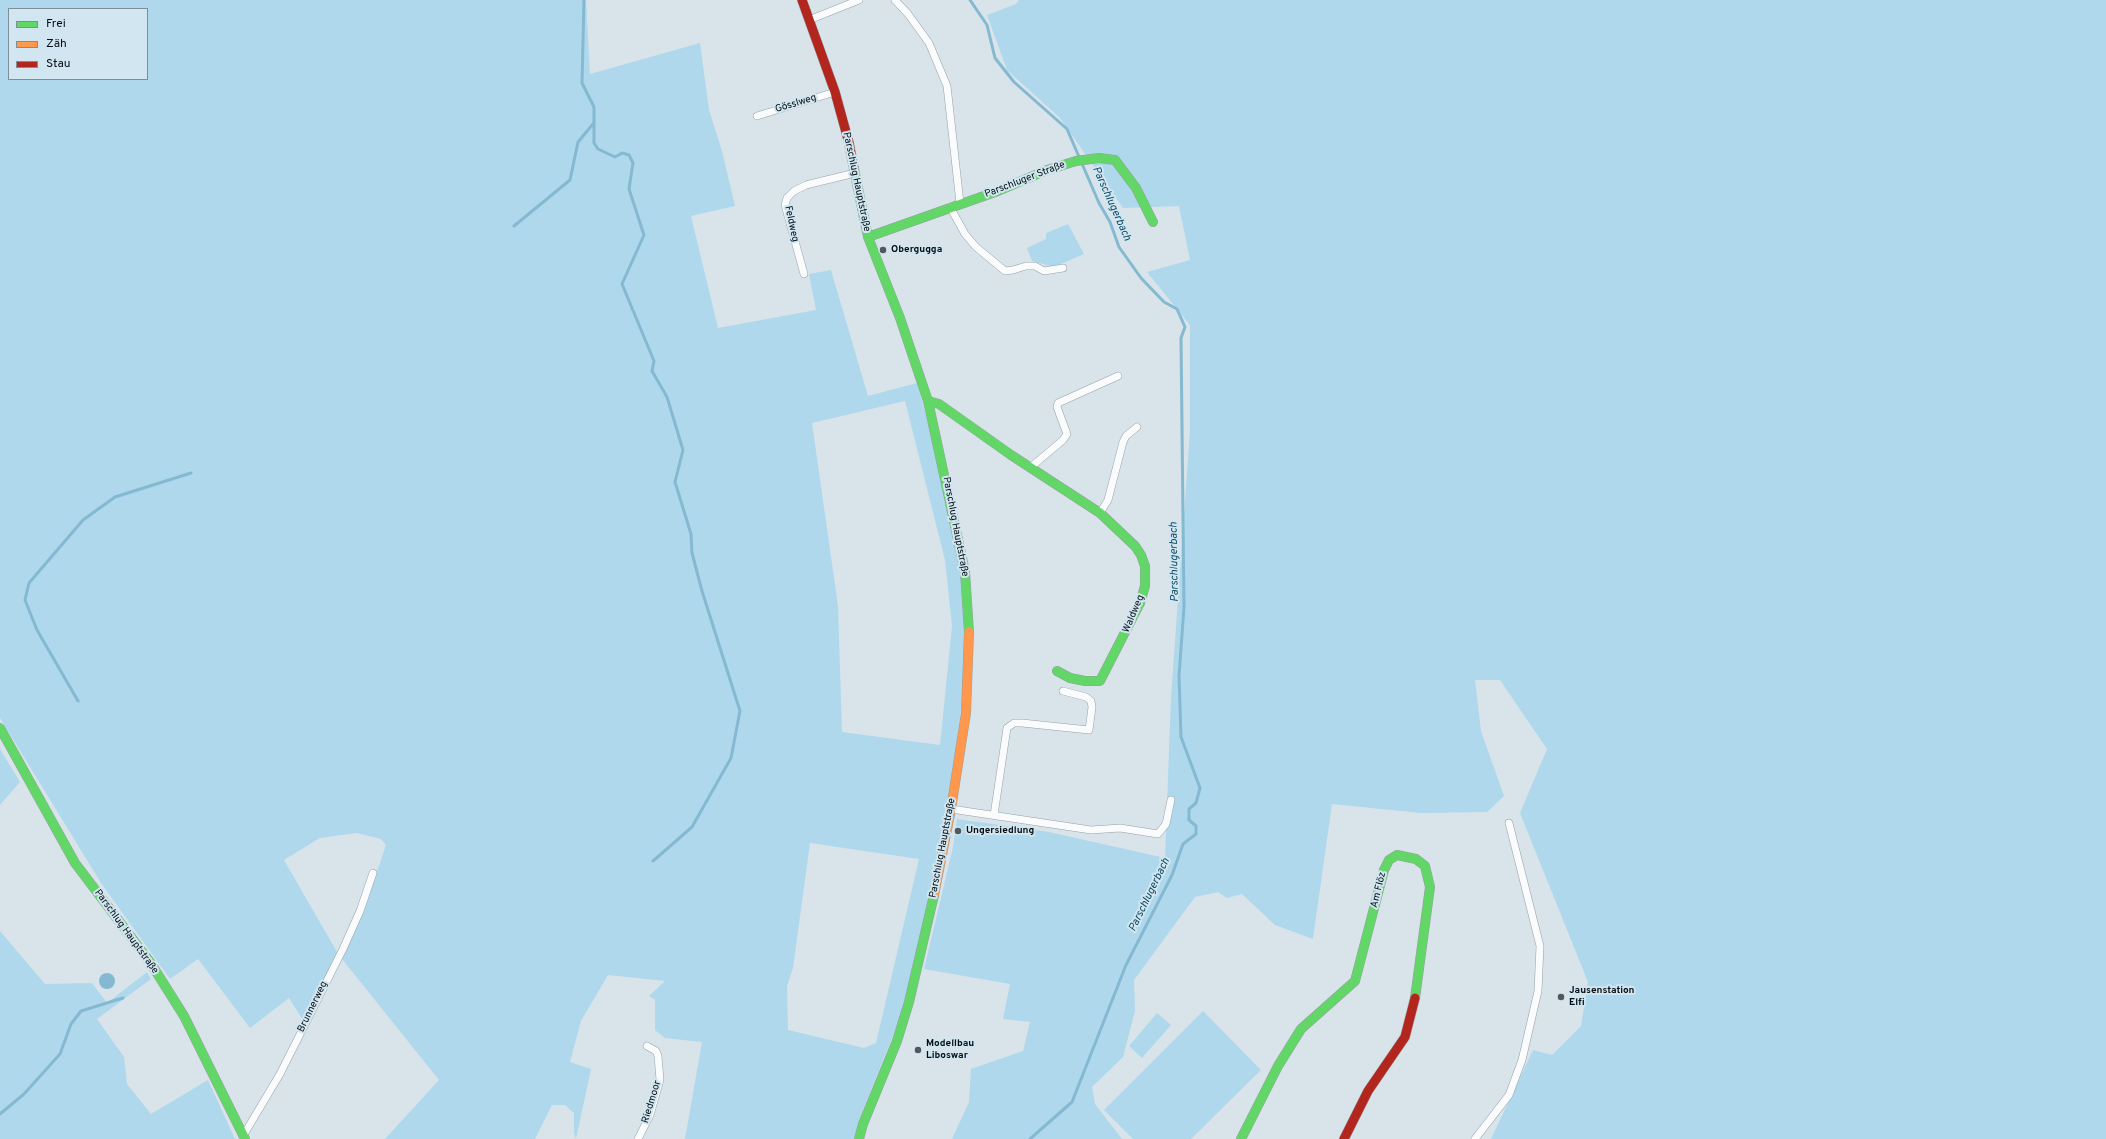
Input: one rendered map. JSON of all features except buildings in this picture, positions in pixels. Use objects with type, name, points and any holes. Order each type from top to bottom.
[{"type":"main road","points":[[802,0],[809,19]]},
{"type":"main road","name":"Parschlug Hauptstraße","points":[[809,19],[835,92],[849,143],[861,211],[868,236],[900,318],[928,401],[957,529],[965,572],[970,642],[966,713],[951,809],[933,902],[909,1002],[897,1041],[863,1124],[859,1139]]},
{"type":"main road","name":"Parschluger Straße","points":[[868,236],[1080,161],[1099,158],[1114,160],[1136,188],[1153,222]]},
{"type":"main road","name":"Waldweg","points":[[928,401],[939,404],[1100,513],[1135,546],[1141,555],[1145,566],[1145,586],[1129,627],[1100,681],[1090,682],[1070,678],[1056,671]]},
{"type":"main road","name":"Parschlug Hauptstraße","points":[[0,728],[75,863],[150,962],[184,1016],[244,1137]]},
{"type":"main road","name":"Am Flöz","points":[[1240,1139],[1278,1066],[1301,1029],[1323,1008],[1348,989],[1355,981],[1384,870],[1389,860],[1397,855],[1416,858],[1425,866],[1430,887],[1415,999],[1405,1037],[1368,1091],[1353,1118],[1344,1139]]},
{"type":"street","points":[[809,19],[858,0]]},
{"type":"street","points":[[895,0],[908,14],[929,43],[947,86],[960,203]]},
{"type":"street","name":"Gösslweg","points":[[758,116],[835,92]]},
{"type":"street","name":"Feldweg","points":[[804,274],[785,205],[787,198],[794,190],[806,185],[855,173]]},
{"type":"street","points":[[950,207],[965,234],[976,247],[1005,271],[1026,266],[1035,266],[1044,271],[1063,268]]},
{"type":"street","points":[[1031,467],[1063,440],[1067,434],[1057,407],[1058,403],[1118,376]]},
{"type":"street","points":[[1100,513],[1108,500],[1123,442],[1126,436],[1137,427]]},
{"type":"street","points":[[994,815],[1007,728],[1014,723],[1022,723],[1089,730],[1092,707],[1091,700],[1086,697],[1063,691]]},
{"type":"street","points":[[951,809],[1091,830],[1120,828],[1158,834],[1166,824],[1171,800]]},
{"type":"street","points":[[1475,1139],[1508,1095],[1522,1060],[1538,991],[1540,946],[1508,823]]},
{"type":"street","name":"Brunnerweg","points":[[244,1137],[280,1074],[343,949],[360,911],[373,873]]},
{"type":"street","name":"Riedmoor","points":[[638,1139],[650,1115],[660,1080],[658,1056],[656,1051],[646,1046]]},
{"type":"shaded area","points":[[0,0],[586,0],[590,74],[700,43],[709,110],[722,151],[735,206],[691,216],[718,328],[816,310],[809,274],[831,270],[868,396],[917,383],[932,436],[955,534],[967,631],[965,678],[956,749],[937,857],[917,955],[901,1016],[859,1120],[855,1139],[685,1139],[702,1042],[665,1038],[655,1030],[655,1000],[649,996],[665,981],[608,975],[581,1021],[570,1062],[591,1069],[576,1139],[574,1133],[574,1113],[565,1105],[552,1105],[535,1139],[385,1139],[439,1080],[342,959],[363,913],[386,845],[381,839],[357,833],[320,838],[284,860],[337,952],[304,1022],[289,998],[250,1028],[198,959],[170,979],[101,883],[0,718]],"holes":[[[905,401],[945,560],[952,626],[940,745],[842,732],[838,606],[812,423]],[[810,843],[919,859],[876,1043],[864,1048],[788,1030],[787,986],[793,968]]]},
{"type":"shaded area","points":[[1019,0],[2106,0],[2106,1139],[1491,1139],[1533,1050],[1552,1055],[1581,1026],[1588,982],[1520,813],[1547,749],[1500,680],[1475,680],[1481,731],[1504,796],[1487,812],[1420,813],[1332,804],[1313,939],[1275,925],[1242,894],[1227,898],[1218,892],[1195,897],[1134,980],[1135,1011],[1123,1057],[1092,1087],[1095,1104],[1122,1139],[952,1139],[969,1102],[971,1069],[1023,1051],[1030,1022],[1003,1019],[1010,984],[924,969],[953,847],[957,819],[1049,832],[1165,858],[1171,697],[1190,431],[1190,325],[1147,272],[1190,260],[1179,206],[1123,208],[1060,118],[1007,70],[987,15],[1016,4]]},
{"type":"shaded area","points":[[1068,224],[1084,254],[1054,267],[1032,261],[1027,248],[1046,239],[1046,233]]},
{"type":"shaded area","points":[[0,749],[20,782],[0,805]]},
{"type":"shaded area","points":[[0,931],[45,984],[92,983],[107,1003],[147,972],[151,979],[97,1019],[124,1057],[127,1084],[151,1114],[208,1080],[235,1139],[0,1139]]},
{"type":"shaded area","points":[[107,973],[114,978],[115,981],[110,988],[107,989],[100,984],[99,981],[104,974]]},
{"type":"shaded area","points":[[1203,1011],[1261,1070],[1191,1139],[1133,1139],[1104,1110]]},
{"type":"shaded area","points":[[1157,1013],[1171,1025],[1142,1058],[1129,1046]]},
{"type":"waterway","points":[[584,0],[582,83],[594,107],[594,143],[598,149],[615,157],[622,153],[629,155],[633,163],[629,189],[644,235],[622,284],[654,361],[652,371],[667,397],[683,450],[675,482],[691,534],[692,553],[702,591],[740,711],[731,758],[692,827],[653,861]]},
{"type":"waterway","name":"Parschlugerbach","points":[[970,0],[987,25],[995,58],[1014,82],[1067,129],[1099,203],[1110,222],[1119,247],[1141,278],[1164,302],[1177,309],[1185,327],[1181,338],[1184,607],[1179,676],[1181,737],[1200,788],[1196,803],[1189,809],[1189,820],[1196,826],[1196,834],[1183,844],[1172,875],[1126,965],[1072,1102],[1030,1139]]},
{"type":"waterway","points":[[514,226],[570,180],[578,142],[593,124]]},
{"type":"waterway","points":[[78,701],[37,630],[25,600],[29,583],[83,520],[115,497],[191,473]]},
{"type":"waterway","points":[[0,1114],[24,1094],[60,1054],[71,1024],[81,1011],[123,998]]},
{"type":"traffic: fast","points":[[868,237],[998,191],[1047,170],[1076,161],[1099,158],[1115,160],[1136,188],[1153,222]]},
{"type":"traffic: fast","points":[[854,169],[868,237],[900,318],[928,401],[965,572],[969,632]]},
{"type":"traffic: fast","points":[[928,401],[939,404],[1011,455],[1100,513],[1135,546],[1141,555],[1145,566],[1145,586],[1140,603],[1100,681],[1085,681],[1070,678],[1057,671]]},
{"type":"traffic: fast","points":[[0,728],[75,863],[150,962],[184,1016],[245,1139]]},
{"type":"traffic: fast","points":[[1241,1139],[1278,1066],[1301,1029],[1355,981],[1384,870],[1389,860],[1397,855],[1416,859],[1425,866],[1430,887],[1415,998]]},
{"type":"traffic: fast","points":[[859,1139],[863,1124],[897,1041],[909,1002],[934,895]]},
{"type":"traffic: slow","points":[[934,895],[951,809],[966,713],[969,632]]},
{"type":"traffic: jam","points":[[802,0],[835,92],[849,143],[854,169]]},
{"type":"traffic: jam","points":[[1344,1139],[1368,1091],[1405,1037],[1415,998]]},
{"type":"place","name":"Obergugga","points":[[883,250]]},
{"type":"place","name":"Ungersiedlung","points":[[958,831]]},
{"type":"place","name":"Jausenstation Elfi","points":[[1561,997]]},
{"type":"place","name":"Modellbau Liboswar","points":[[918,1050]]}]
